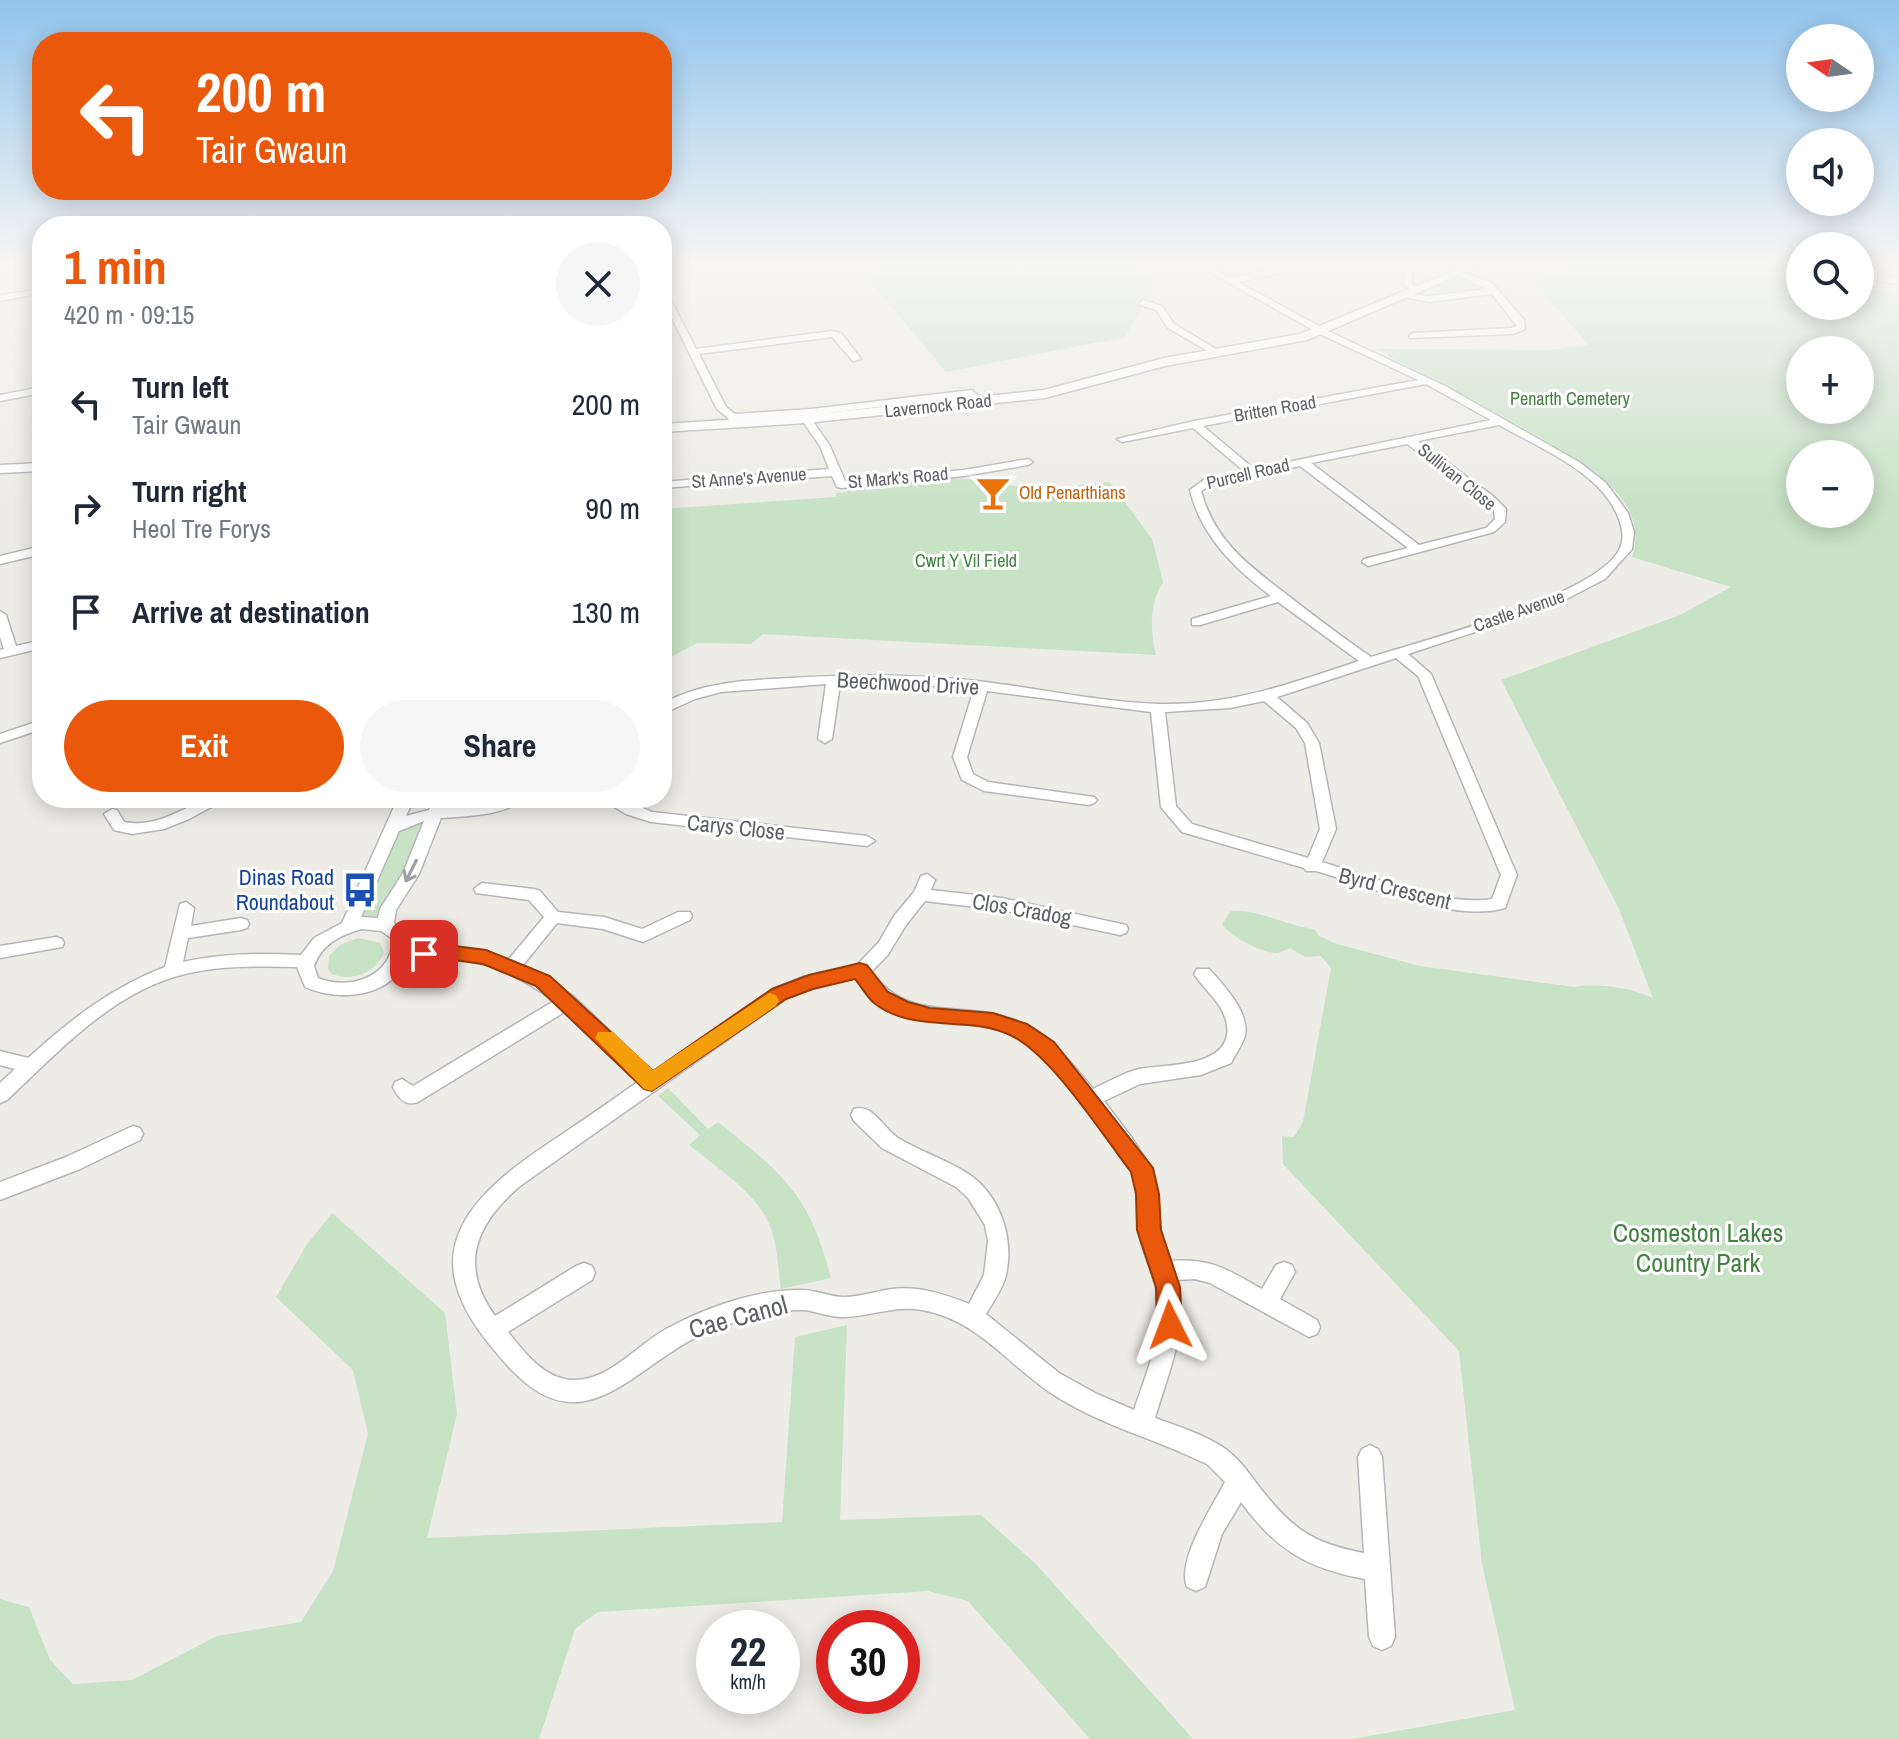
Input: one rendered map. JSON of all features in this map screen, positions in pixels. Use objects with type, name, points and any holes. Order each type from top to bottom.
[{"type":"main road","name":"Lavernock Road","points":[[672,427],[733,420],[806,419],[979,402],[1061,390],[1131,370],[1261,345]]},
{"type":"main road","points":[[0,469],[32,467]]},
{"type":"street","points":[[690,345],[722,409],[733,420],[972,393],[979,402]]},
{"type":"street","points":[[694,352],[746,345]]},
{"type":"street","points":[[846,345],[856,359]]},
{"type":"street","points":[[1204,345],[1216,352]]},
{"type":"street","name":"Castle Avenue","points":[[1158,710],[1224,705],[1267,696],[1563,598],[1601,576],[1626,549],[1628,532],[1622,513],[1602,485],[1575,464],[1428,381],[1353,345]]},
{"type":"street","name":"Britten Road","points":[[1122,439],[1428,381]]},
{"type":"street","points":[[0,398],[32,392]]},
{"type":"street","name":"St Mark's Road","points":[[806,419],[825,446],[841,485],[964,473],[1028,462]]},
{"type":"street","name":"Purcell Road","points":[[1369,662],[1226,552],[1195,497],[1195,490],[1204,483],[1252,472],[1502,421]]},
{"type":"street","points":[[1194,424],[1252,472]]},
{"type":"street","name":"Sullivan Close","points":[[1368,562],[1490,530],[1500,522],[1501,513],[1490,499],[1409,440]]},
{"type":"street","points":[[1302,462],[1416,548]]},
{"type":"street","name":"St Anne's Avenue","points":[[672,484],[836,472]]},
{"type":"street","points":[[0,560],[32,552]]},
{"type":"street","points":[[1196,622],[1282,597]]},
{"type":"street","points":[[0,615],[6,653],[32,646]]},
{"type":"street","name":"Byrd Crescent","points":[[1158,710],[1169,807],[1179,821],[1198,833],[1444,903],[1480,907],[1499,904],[1509,875],[1424,674],[1397,652]]},
{"type":"street","points":[[825,739],[834,679]]},
{"type":"street","name":"Beechwood Drive","points":[[672,705],[718,687],[834,679],[982,686],[1158,710]]},
{"type":"street","points":[[982,686],[962,747],[960,765],[967,777],[984,786],[1089,800]]},
{"type":"street","points":[[1267,696],[1302,726],[1312,743],[1328,829],[1312,867]]},
{"type":"street","points":[[0,739],[32,728]]},
{"type":"street","points":[[112,814],[119,826],[146,828],[169,823],[200,808]]},
{"type":"street","points":[[349,926],[402,808]]},
{"type":"street","points":[[385,925],[388,909],[411,874],[437,808]]},
{"type":"street","points":[[394,827],[412,817],[491,808]]},
{"type":"street","name":"Carys Close","points":[[626,808],[651,817],[867,841]]},
{"type":"street","name":"Clos Cradog","points":[[860,971],[888,946],[896,927],[925,887],[1120,929]]},
{"type":"street","points":[[482,889],[534,895],[553,917],[604,923],[643,936],[684,916]]},
{"type":"street","points":[[173,971],[186,908]]},
{"type":"street","points":[[513,966],[553,917]]},
{"type":"street","points":[[362,923],[385,925],[401,937],[400,957],[384,976],[357,988],[329,990],[311,982],[306,974],[306,961],[323,938],[349,926],[362,923]]},
{"type":"street","points":[[181,933],[241,924]]},
{"type":"street","points":[[0,952],[56,943]]},
{"type":"street","points":[[400,957],[447,952],[486,957],[513,966],[543,981],[567,1001],[652,1083]]},
{"type":"street","points":[[0,1095],[105,1001],[173,971],[246,957],[306,961]]},
{"type":"street","points":[[860,971],[881,998],[903,1008],[930,1015],[993,1020],[1033,1037],[1089,1099],[1141,1168],[1147,1194],[1149,1230],[1164,1271],[1171,1307],[1170,1325],[1141,1424]]},
{"type":"street","name":"Cae Canol","points":[[860,971],[809,982],[779,994],[513,1179],[481,1212],[472,1227],[464,1263],[471,1298],[493,1329],[539,1381],[551,1388],[579,1391],[607,1383],[675,1335],[699,1324],[769,1306],[803,1300],[846,1307],[903,1298],[939,1303],[974,1316],[1070,1393],[1215,1456],[1240,1480],[1280,1531],[1300,1546],[1321,1557],[1376,1568]]},
{"type":"street","points":[[1089,1099],[1137,1077],[1201,1068],[1224,1058],[1236,1035],[1236,1023],[1224,997],[1203,974]]},
{"type":"street","points":[[402,1087],[411,1097],[567,1001]]},
{"type":"street","points":[[0,1058],[31,1066]]},
{"type":"street","points":[[861,1115],[889,1142],[963,1181],[975,1192],[995,1223],[998,1241],[995,1276],[974,1316]]},
{"type":"street","points":[[0,1191],[73,1163],[133,1134]]},
{"type":"street","points":[[1164,1271],[1205,1270],[1309,1327]]},
{"type":"street","points":[[1267,1302],[1284,1272]]},
{"type":"street","points":[[493,1329],[584,1273]]},
{"type":"street","points":[[1370,1457],[1382,1637]]},
{"type":"street","points":[[1196,1578],[1211,1529],[1240,1480]]},
{"type":"green space","points":[[923,345],[1083,345],[946,372]]},
{"type":"green space","points":[[1588,345],[1786,345],[1786,424],[1874,424],[1874,345],[1899,345],[1899,1739],[1352,1739],[1515,1710],[1482,1564],[1459,1351],[1283,1164],[1282,1136],[1294,1137],[1303,1122],[1331,968],[1321,956],[1305,957],[1290,948],[1277,953],[1255,947],[1232,934],[1222,924],[1231,911],[1241,911],[1314,929],[1319,936],[1337,944],[1420,966],[1574,987],[1614,987],[1653,998],[1619,909],[1501,680],[1680,615],[1731,587],[1632,557],[1635,534],[1630,512],[1614,489],[1594,472],[1501,416],[1387,356],[1390,353],[1371,349],[1552,350]]},
{"type":"green space","name":"Cwrt Y Vil Field","points":[[941,477],[1062,490],[1079,490],[1078,485],[1110,482],[1152,539],[1163,582],[1155,599],[1152,617],[1156,655],[763,634],[751,644],[697,643],[672,657],[672,508],[836,497],[836,493],[846,492],[851,487]]},
{"type":"green space","points":[[426,816],[411,860],[377,916],[362,916],[399,830]]},
{"type":"green space","points":[[358,938],[380,943],[384,953],[380,960],[362,974],[347,977],[332,974],[328,969],[329,956],[340,945]]},
{"type":"green space","points":[[668,1088],[708,1129],[718,1122],[777,1172],[791,1188],[813,1225],[831,1278],[781,1289],[776,1246],[766,1219],[737,1183],[689,1145],[700,1135],[658,1096]]},
{"type":"green space","points":[[332,1213],[445,1313],[457,1414],[427,1538],[782,1522],[795,1337],[847,1325],[840,1520],[981,1515],[1036,1564],[1193,1739],[1090,1739],[968,1601],[928,1591],[598,1612],[575,1629],[539,1739],[0,1739],[0,1599],[29,1607],[50,1660],[73,1684],[132,1680],[217,1636],[301,1622],[333,1571],[368,1434],[353,1370],[276,1297],[306,1246]]},
{"type":"slow traffic","points":[[605,1038],[652,1083],[769,1001]]},
{"type":"place","name":"Old Penarthians","points":[[993,493]]},
{"type":"place","name":"Dinas Road Roundabout","points":[[360,890]]},
{"type":"route","points":[[424,954],[469,954],[524,970],[555,990],[652,1083],[779,994],[809,982],[860,971],[881,998],[916,1013],[993,1020],[1019,1030],[1046,1048],[1120,1137],[1141,1168],[1147,1194],[1149,1230],[1168,1287],[1170,1325]]},
{"type":"park label","name":"Penarth Cemetery","points":[[1570,399]]},
{"type":"park label","name":"Cosmeston Lakes Country Park","points":[[1698,1248]]}]
